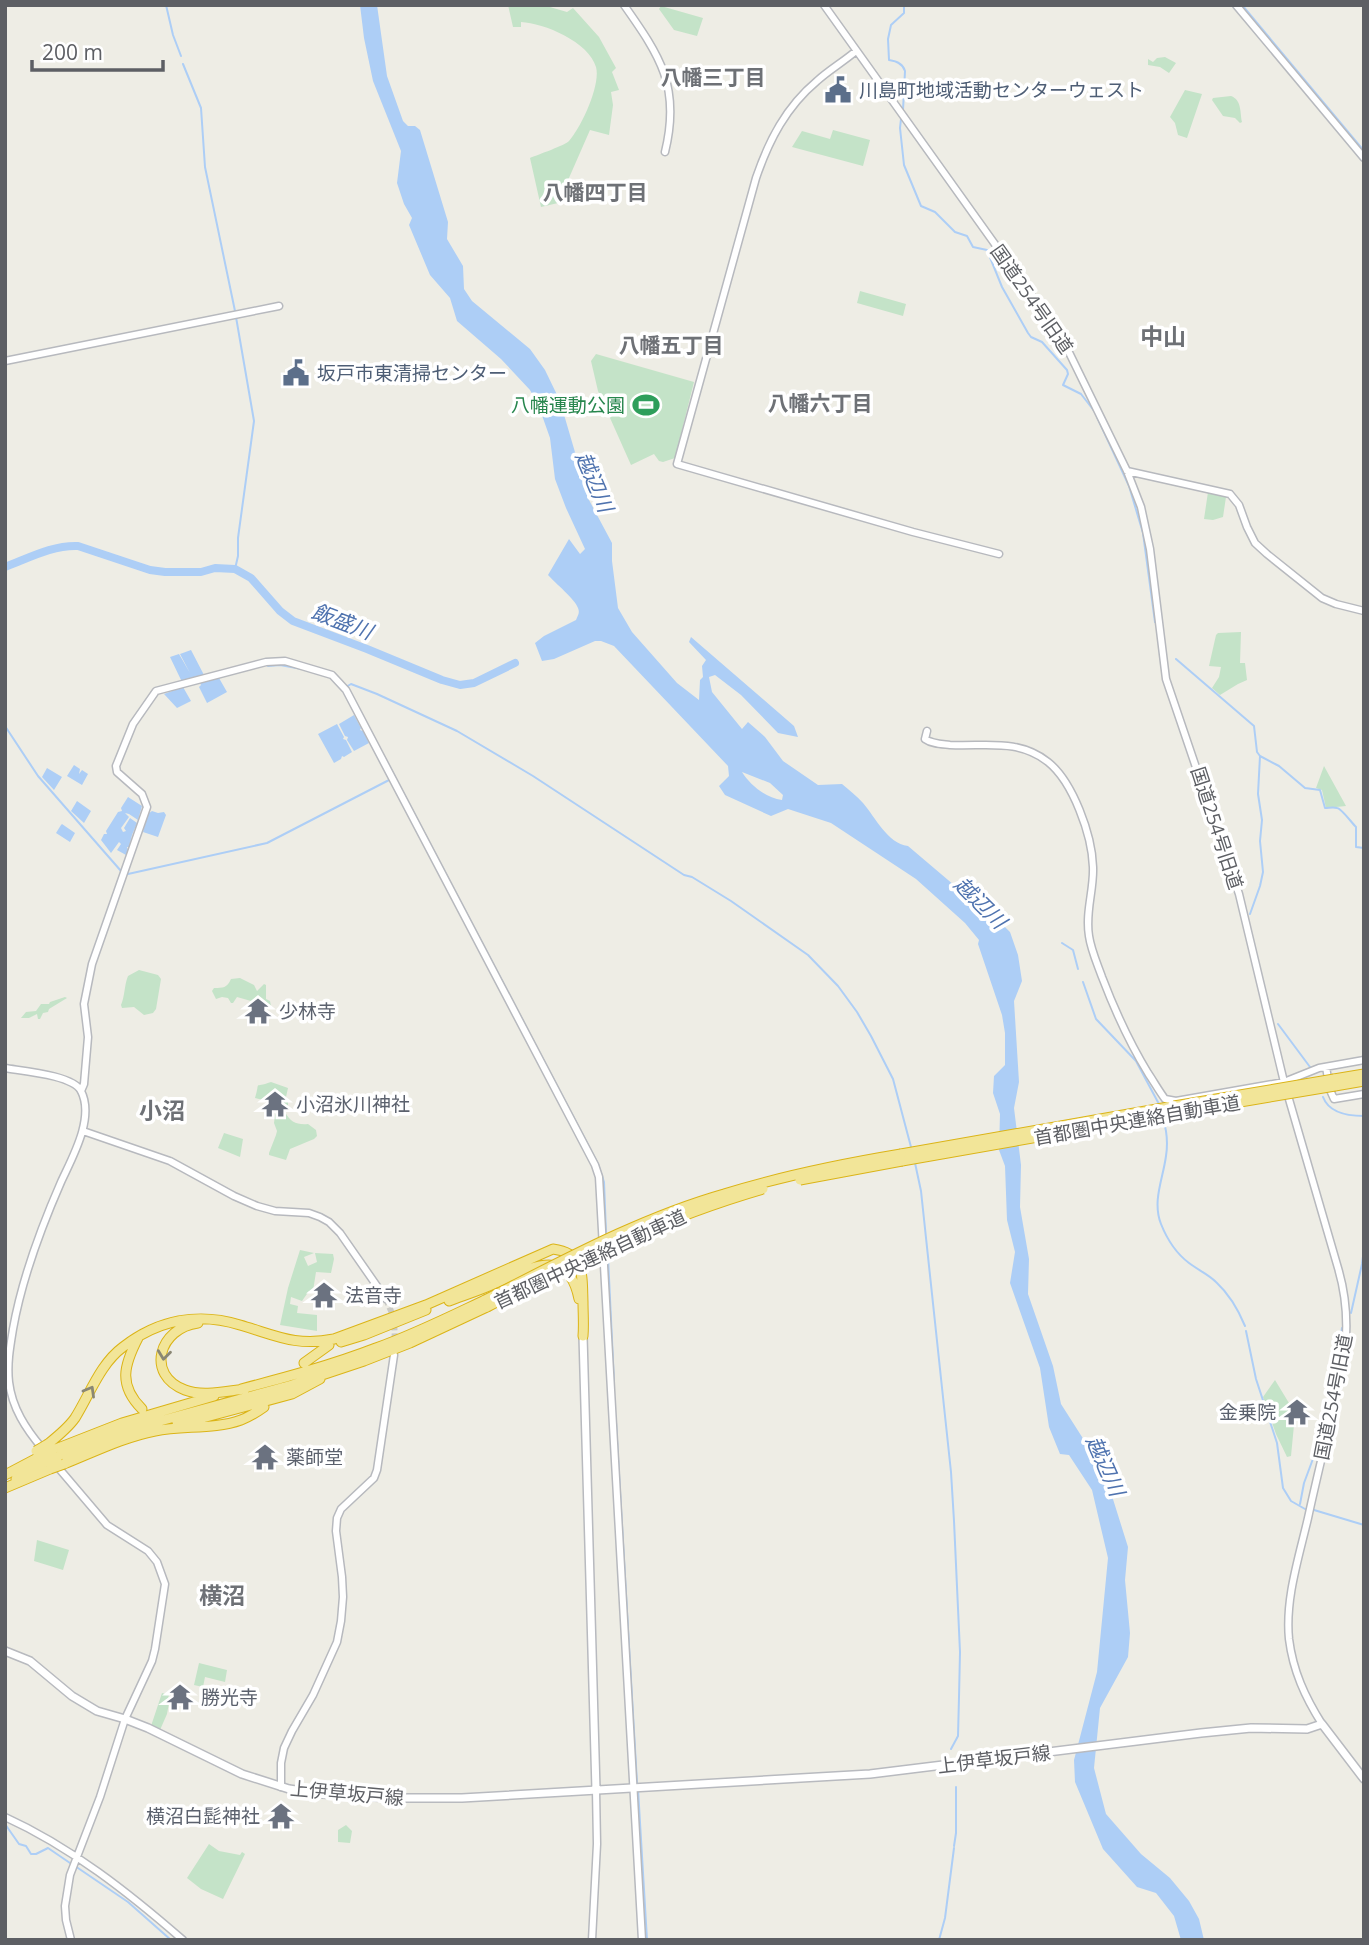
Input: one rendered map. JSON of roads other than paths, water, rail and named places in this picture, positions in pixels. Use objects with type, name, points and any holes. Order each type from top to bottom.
[{"type":"highway","name":"首都圏中央連絡自動車道","points":[[56,1454],[140,1426],[331,1373],[410,1343],[585,1249],[654,1219],[723,1194],[794,1175],[867,1160],[1334,1082],[1364,1074]]},
{"type":"highway","name":"首都圏中央連絡自動車道","points":[[1334,1082],[1364,1081]]},
{"type":"highway","points":[[56,1454],[60,1435],[75,1417],[113,1356],[139,1336],[173,1322],[205,1318],[292,1341],[323,1341],[426,1305],[554,1250],[574,1257],[581,1269],[583,1336]]},
{"type":"highway","points":[[245,1389],[197,1393],[174,1384],[165,1373],[161,1362],[167,1339],[184,1326],[205,1322],[291,1345],[329,1345],[364,1335],[532,1267],[545,1265],[559,1267],[572,1278],[579,1300],[583,1336]]},
{"type":"highway","name":"首都圏中央連絡自動車道","points":[[56,1454],[122,1423],[344,1360],[486,1303]]},
{"type":"highway","points":[[139,1336],[127,1361],[125,1375],[129,1392],[142,1409]]},
{"type":"highway","points":[[304,1363],[329,1345]]},
{"type":"highway","points":[[173,1422],[195,1420],[292,1394],[331,1373]]},
{"type":"highway","points":[[5,1473],[56,1454],[145,1433],[241,1420],[264,1407]]},
{"type":"highway","points":[[5,1487],[56,1454]]},
{"type":"main road","points":[[583,1336],[596,1790]]},
{"type":"main road","name":"上伊草坂戸線","points":[[5,1651],[30,1661],[87,1706],[153,1731],[242,1774],[281,1787],[323,1794],[426,1799],[870,1774],[1201,1733],[1251,1728],[1307,1729],[1322,1724]]},
{"type":"main road","points":[[1322,1724],[1364,1779]]},
{"type":"street","points":[[624,5],[660,59],[665,74],[671,114],[665,152]]},
{"type":"street","name":"国道254号旧道","points":[[824,5],[1062,338],[1128,471],[1141,507],[1150,549],[1166,678],[1236,882],[1284,1082],[1345,1298],[1347,1318],[1342,1363],[1295,1572],[1288,1617],[1295,1668],[1308,1703],[1322,1724]]},
{"type":"street","points":[[1236,5],[1364,158]]},
{"type":"street","points":[[856,51],[816,82],[795,103],[766,149],[677,464],[999,554]]},
{"type":"street","points":[[5,361],[279,306]]},
{"type":"street","points":[[1128,471],[1230,494],[1239,505],[1255,543],[1267,554],[1322,598],[1364,611]]},
{"type":"street","points":[[71,1940],[65,1906],[68,1886],[125,1719],[152,1661],[165,1590],[162,1573],[148,1550],[98,1517],[35,1440],[17,1410],[9,1383],[9,1350],[24,1279],[36,1241],[83,1131],[81,1091],[88,1037],[84,1004],[86,986],[147,807],[142,794],[117,772],[116,766],[136,717],[156,691],[266,663],[285,661],[332,675],[346,690],[599,1177],[642,1940]]},
{"type":"street","points":[[927,731],[926,741],[938,744],[998,744],[1020,748],[1048,762],[1066,781],[1075,798],[1092,859],[1093,877],[1088,924],[1092,951],[1125,1033],[1166,1099],[1176,1101],[1284,1082],[1326,1066],[1364,1060]]},
{"type":"street","points":[[1326,1066],[1334,1099],[1364,1094]]},
{"type":"street","points":[[5,1068],[58,1078],[81,1091]]},
{"type":"street","points":[[83,1131],[170,1161],[257,1206],[275,1211],[320,1216],[340,1233],[386,1299]]},
{"type":"street","points":[[281,1787],[284,1748],[313,1695],[337,1642],[343,1592],[335,1531],[337,1518],[341,1509],[374,1478],[394,1355]]},
{"type":"street","points":[[592,1940],[597,1844],[596,1790]]},
{"type":"street","points":[[5,1817],[34,1832],[118,1885],[183,1940]]},
{"type":"water","name":"越辺川","points":[[360,5],[377,5],[387,76],[403,121],[420,130],[448,222],[447,239],[463,266],[464,289],[472,301],[530,349],[545,370],[560,401],[589,500],[612,543],[618,608],[632,632],[677,683],[699,700],[702,666],[706,660],[689,642],[691,637],[794,726],[798,737],[778,733],[741,695],[715,675],[709,677],[712,692],[742,729],[748,722],[765,737],[783,761],[818,785],[842,784],[856,795],[888,835],[908,846],[961,891],[982,897],[1010,932],[1018,955],[1022,981],[1014,1001],[1019,1082],[1014,1108],[1021,1165],[1020,1207],[1029,1259],[1028,1294],[1053,1366],[1061,1404],[1098,1462],[1128,1547],[1125,1580],[1130,1633],[1128,1657],[1100,1708],[1094,1768],[1106,1814],[1141,1854],[1170,1878],[1189,1901],[1199,1919],[1204,1940],[1181,1940],[1174,1916],[1156,1893],[1137,1887],[1103,1849],[1075,1782],[1074,1760],[1097,1672],[1108,1558],[1092,1490],[1069,1455],[1060,1454],[1049,1427],[1040,1368],[1010,1283],[1015,1252],[1007,1220],[1005,1166],[999,1150],[1000,1114],[993,1093],[994,1076],[1005,1065],[1005,1033],[979,940],[965,923],[916,879],[831,823],[788,809],[771,816],[725,795],[719,786],[729,776],[728,766],[614,646],[595,641],[554,659],[542,661],[535,643],[576,620],[579,613],[573,600],[548,575],[569,539],[580,554],[585,549],[555,479],[550,438],[538,404],[530,390],[501,359],[457,321],[450,298],[430,275],[409,225],[412,218],[397,183],[401,151],[373,81]],"holes":[[[742,772],[770,783],[783,795],[782,800],[759,790]]]},
{"type":"water","points":[[191,650],[204,675],[182,682],[170,657],[179,654],[190,673],[180,654]]},
{"type":"water","points":[[219,678],[227,692],[207,703],[199,687],[200,683]]},
{"type":"water","points":[[183,687],[191,701],[177,708],[164,694]]},
{"type":"water","points":[[354,715],[369,743],[354,751],[339,724]]},
{"type":"water","points":[[337,724],[352,752],[334,763],[318,734]]},
{"type":"water","points":[[74,765],[80,769],[79,774],[82,770],[88,774],[82,785],[67,776]]},
{"type":"water","points":[[47,768],[62,777],[54,790],[42,777]]},
{"type":"water","points":[[128,797],[142,806],[138,820],[125,813],[129,817],[121,828],[123,832],[126,831],[124,828],[130,818],[137,823],[128,850],[126,855],[117,850],[121,844],[119,842],[111,853],[101,840],[118,812],[122,811],[121,808]]},
{"type":"water","points":[[77,801],[91,811],[84,823],[71,811]]},
{"type":"water","points":[[152,811],[164,812],[166,815],[158,837],[143,832],[148,814]]},
{"type":"water","points":[[62,824],[75,833],[70,842],[56,833]]},
{"type":"waterway","points":[[166,5],[181,56]]},
{"type":"waterway","points":[[903,110],[905,71],[901,64],[889,60],[888,39],[891,25],[904,13],[904,5]]},
{"type":"waterway","points":[[1242,5],[1364,151]]},
{"type":"waterway","points":[[183,64],[201,108],[205,167],[235,311]]},
{"type":"waterway","points":[[901,119],[904,165],[921,206],[935,212],[955,232],[967,236],[973,247],[987,250],[1002,287],[1028,333],[1042,342],[1067,370],[1063,385],[1081,394],[1095,412]]},
{"type":"waterway","points":[[235,569],[254,421],[236,317]]},
{"type":"waterway","points":[[1097,417],[1129,486],[1143,533],[1155,622]]},
{"type":"waterway","name":"飯盛川","points":[[5,567],[50,550],[78,546],[150,570],[201,572],[215,568],[235,569],[251,578],[280,611],[293,621],[442,680],[460,685],[474,683],[515,663]]},
{"type":"waterway","points":[[1176,659],[1254,726],[1257,752],[1260,756],[1258,794],[1262,820],[1260,841],[1263,872],[1250,914]]},
{"type":"waterway","points":[[268,666],[302,669]]},
{"type":"waterway","points":[[346,687],[351,684],[377,694],[457,731],[533,776],[684,875],[692,877],[731,901],[808,955],[838,986],[871,1036],[893,1079],[911,1147]]},
{"type":"waterway","points":[[5,726],[38,776],[121,871],[128,874],[267,843],[391,779]]},
{"type":"waterway","points":[[1260,756],[1279,766],[1305,788],[1320,790],[1325,808],[1337,808],[1343,813],[1356,827],[1356,847],[1364,848]]},
{"type":"waterway","points":[[385,758],[598,1164],[604,1182],[606,1232]]},
{"type":"waterway","points":[[1062,943],[1073,950],[1078,969]]},
{"type":"waterway","points":[[1083,982],[1096,1019],[1136,1061],[1160,1106]]},
{"type":"waterway","points":[[1278,1024],[1310,1067]]},
{"type":"waterway","points":[[1323,1097],[1334,1110],[1364,1116]]},
{"type":"waterway","points":[[1163,1119],[1167,1146],[1158,1198],[1161,1224],[1180,1255],[1213,1279],[1225,1292],[1245,1326]]},
{"type":"waterway","points":[[915,1163],[921,1191],[951,1472],[960,1652],[958,1736],[951,1749]]},
{"type":"waterway","points":[[1351,1313],[1364,1249]]},
{"type":"waterway","points":[[608,1257],[614,1382]]},
{"type":"waterway","points":[[1300,1504],[1334,1384],[1342,1328]]},
{"type":"waterway","points":[[1246,1331],[1256,1379],[1277,1443],[1283,1488],[1291,1501],[1305,1509]]},
{"type":"waterway","points":[[616,1422],[637,1783]]},
{"type":"waterway","points":[[1314,1510],[1364,1525]]},
{"type":"waterway","points":[[954,1846],[956,1787]]},
{"type":"waterway","points":[[638,1789],[647,1940]]},
{"type":"waterway","points":[[5,1824],[19,1844],[26,1846],[31,1854],[48,1848],[70,1863]]},
{"type":"waterway","points":[[939,1940],[945,1918],[954,1848]]},
{"type":"waterway","points":[[75,1866],[128,1902],[171,1940]]},
{"type":"tunnel","points":[[386,1299],[394,1318],[395,1344]]},
{"type":"place","name":"川島町地域活動センターウェスト","points":[[838,90]]},
{"type":"place","name":"坂戸市東清掃センター","points":[[296,373]]},
{"type":"place","name":"八幡運動公園","points":[[646,405]]},
{"type":"place","name":"少林寺","points":[[258,1011]]},
{"type":"place","name":"小沼氷川神社","points":[[275,1104]]},
{"type":"place","name":"法音寺","points":[[324,1295]]},
{"type":"place","name":"金乗院","points":[[1297,1412]]},
{"type":"place","name":"薬師堂","points":[[265,1457]]},
{"type":"place","name":"勝光寺","points":[[180,1697]]},
{"type":"place","name":"横沼白髭神社","points":[[281,1816]]},
{"type":"district","name":"八幡三丁目","points":[[713,78]]},
{"type":"district","name":"八幡四丁目","points":[[595,193]]},
{"type":"district","name":"中山","points":[[1163,337]]},
{"type":"district","name":"八幡五丁目","points":[[671,346]]},
{"type":"district","name":"八幡六丁目","points":[[820,404]]},
{"type":"district","name":"小沼","points":[[162,1111]]},
{"type":"district","name":"横沼","points":[[222,1596]]}]
